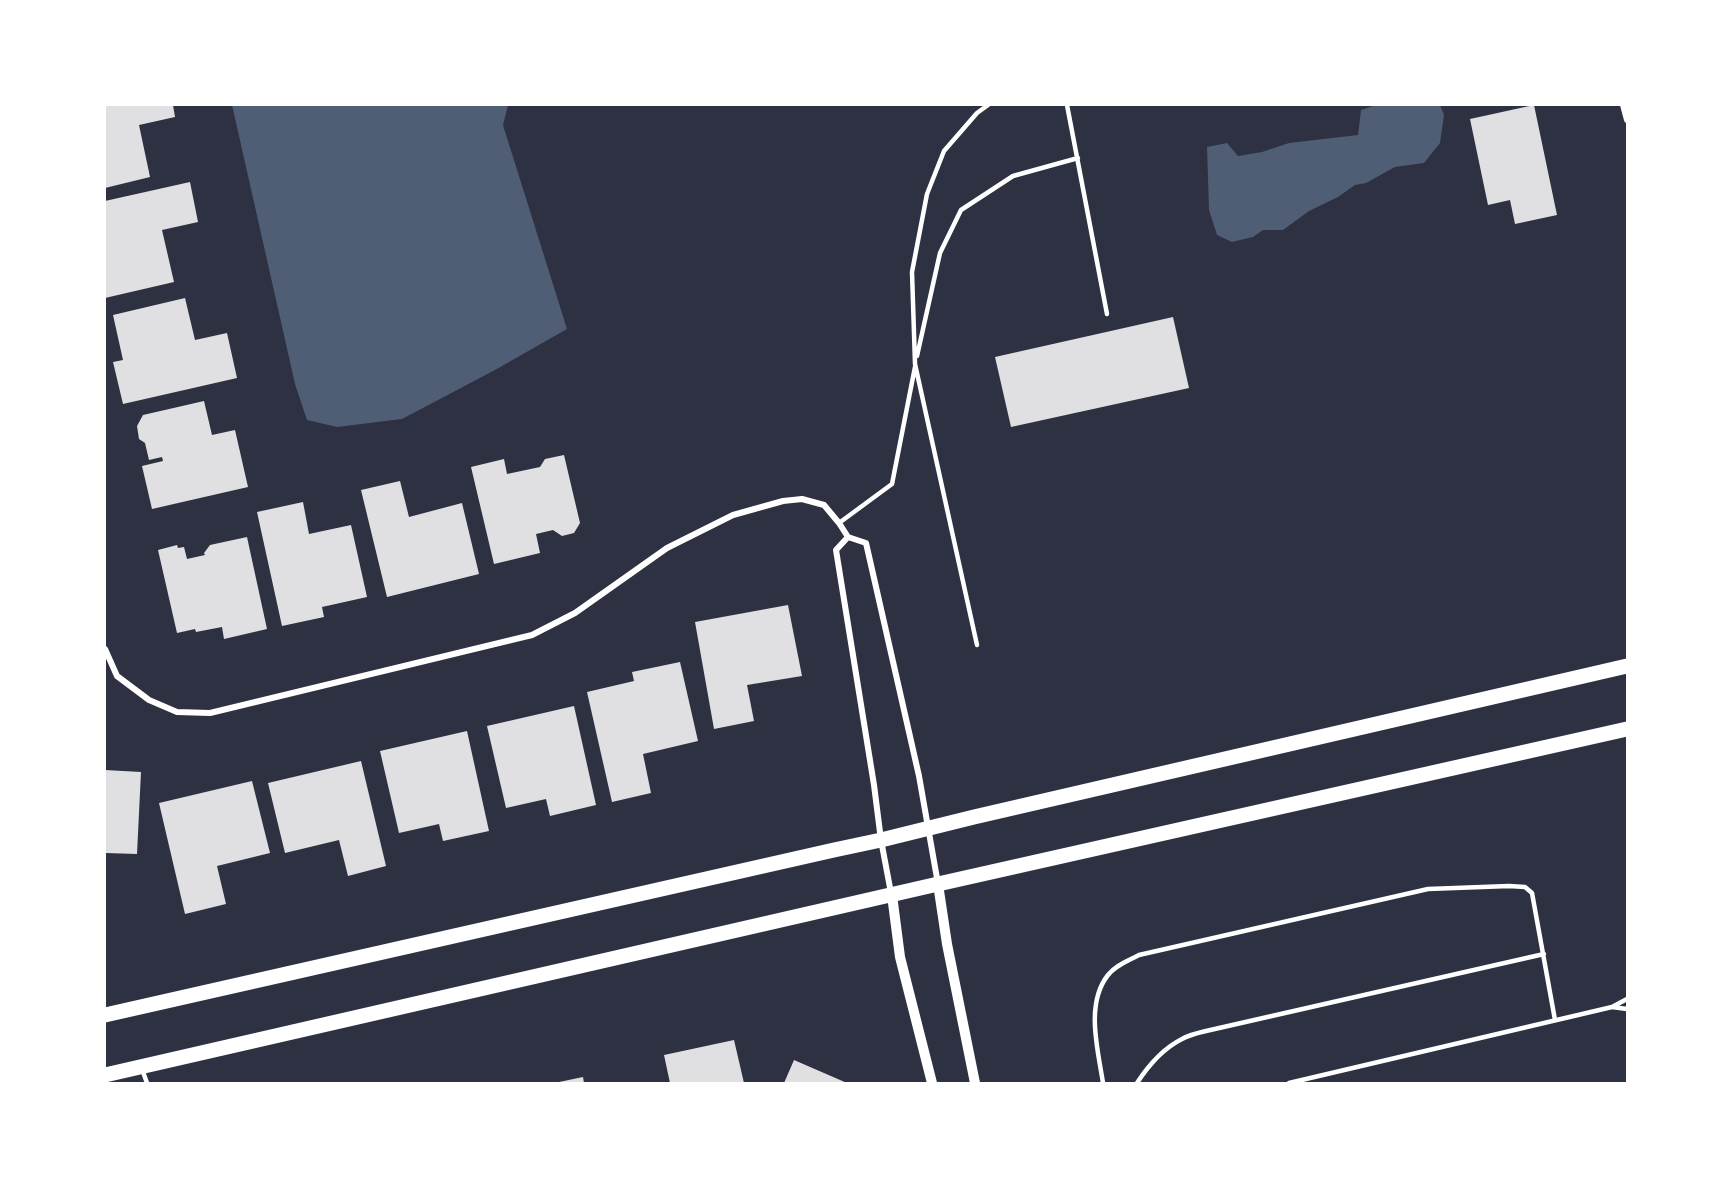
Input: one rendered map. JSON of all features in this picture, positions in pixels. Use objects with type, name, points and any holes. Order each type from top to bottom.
[{"type":"main road","points":[[105,1016],[881,840],[1627,666]]},
{"type":"main road","points":[[105,1075],[1627,729]]},
{"type":"street","points":[[1623,105],[1627,120]]},
{"type":"street","points":[[105,649],[117,676],[149,700],[177,712],[210,713],[532,635],[575,613],[667,548],[733,515],[783,501],[802,499],[824,505],[848,537],[866,543],[919,776],[947,944],[975,1083]]},
{"type":"street","points":[[848,537],[836,550],[900,957],[932,1083]]},
{"type":"lane","points":[[977,645],[915,363],[912,272],[927,194],[944,151],[977,112],[988,105]]},
{"type":"lane","points":[[1066,105],[1107,314]]},
{"type":"lane","points":[[839,523],[891,484],[940,253],[961,210],[1013,176],[1078,158]]},
{"type":"lane","points":[[1103,1083],[1096,1041],[1097,1000],[1103,983],[1120,964],[1139,955],[1411,891],[1509,886],[1525,887],[1532,893],[1555,1020]]},
{"type":"lane","points":[[1137,1083],[1144,1071],[1165,1050],[1183,1038],[1198,1033],[1544,954]]},
{"type":"lane","points":[[1289,1083],[1612,1006],[1627,999]]},
{"type":"lane","points":[[1612,1006],[1627,1009]]},
{"type":"lane","points":[[141,1067],[147,1083]]},
{"type":"water","points":[[232,105],[508,105],[503,125],[567,329],[402,419],[337,427],[307,420],[295,384]]},
{"type":"water","points":[[1376,105],[1440,105],[1444,115],[1440,143],[1424,163],[1395,167],[1366,183],[1355,185],[1338,197],[1309,211],[1283,230],[1263,230],[1253,237],[1232,242],[1217,235],[1209,210],[1207,147],[1227,143],[1238,156],[1262,152],[1289,143],[1358,135],[1361,110]]},
{"type":"building","points":[[105,105],[173,105],[175,117],[139,125],[150,177],[105,188]]},
{"type":"building","points":[[1534,105],[1557,215],[1515,224],[1510,200],[1488,205],[1470,119]]},
{"type":"building","points":[[190,182],[198,222],[162,230],[174,282],[105,298],[105,201]]},
{"type":"building","points":[[185,298],[195,340],[227,333],[237,378],[123,404],[113,362],[123,360],[113,315]]},
{"type":"building","points":[[1173,317],[1189,388],[1011,427],[995,357]]},
{"type":"building","points":[[204,401],[212,435],[235,430],[248,487],[152,509],[142,466],[163,461],[162,457],[149,460],[145,443],[139,439],[137,426],[143,415]]},
{"type":"building","points":[[564,455],[580,523],[574,533],[562,536],[553,530],[536,534],[540,553],[494,564],[471,467],[504,459],[507,474],[540,467],[545,459]]},
{"type":"building","points":[[400,481],[409,517],[462,503],[479,574],[387,597],[361,490]]},
{"type":"building","points":[[303,502],[309,534],[351,525],[367,597],[322,607],[324,617],[282,626],[257,512]]},
{"type":"building","points":[[247,537],[267,629],[224,639],[222,627],[177,633],[158,550],[177,545],[178,548],[184,547],[187,559],[205,555],[210,545]]},
{"type":"building","points":[[788,605],[802,676],[747,685],[754,721],[714,729],[695,622]]},
{"type":"building","points":[[680,662],[698,741],[643,754],[651,793],[612,802],[587,692],[634,681],[632,672]]},
{"type":"building","points":[[574,706],[596,805],[550,816],[546,799],[506,808],[487,726]]},
{"type":"building","points":[[467,731],[489,831],[443,841],[439,824],[399,833],[380,751]]},
{"type":"building","points":[[361,761],[386,866],[348,876],[339,840],[285,853],[268,783]]},
{"type":"building","points":[[105,770],[141,772],[137,854],[105,853]]},
{"type":"building","points":[[252,781],[270,853],[217,866],[226,904],[185,914],[159,803]]},
{"type":"building","points":[[734,1040],[744,1083],[670,1083],[664,1055]]},
{"type":"building","points":[[794,1060],[847,1083],[784,1083]]},
{"type":"building","points":[[583,1077],[584,1083],[559,1083],[559,1082]]}]
